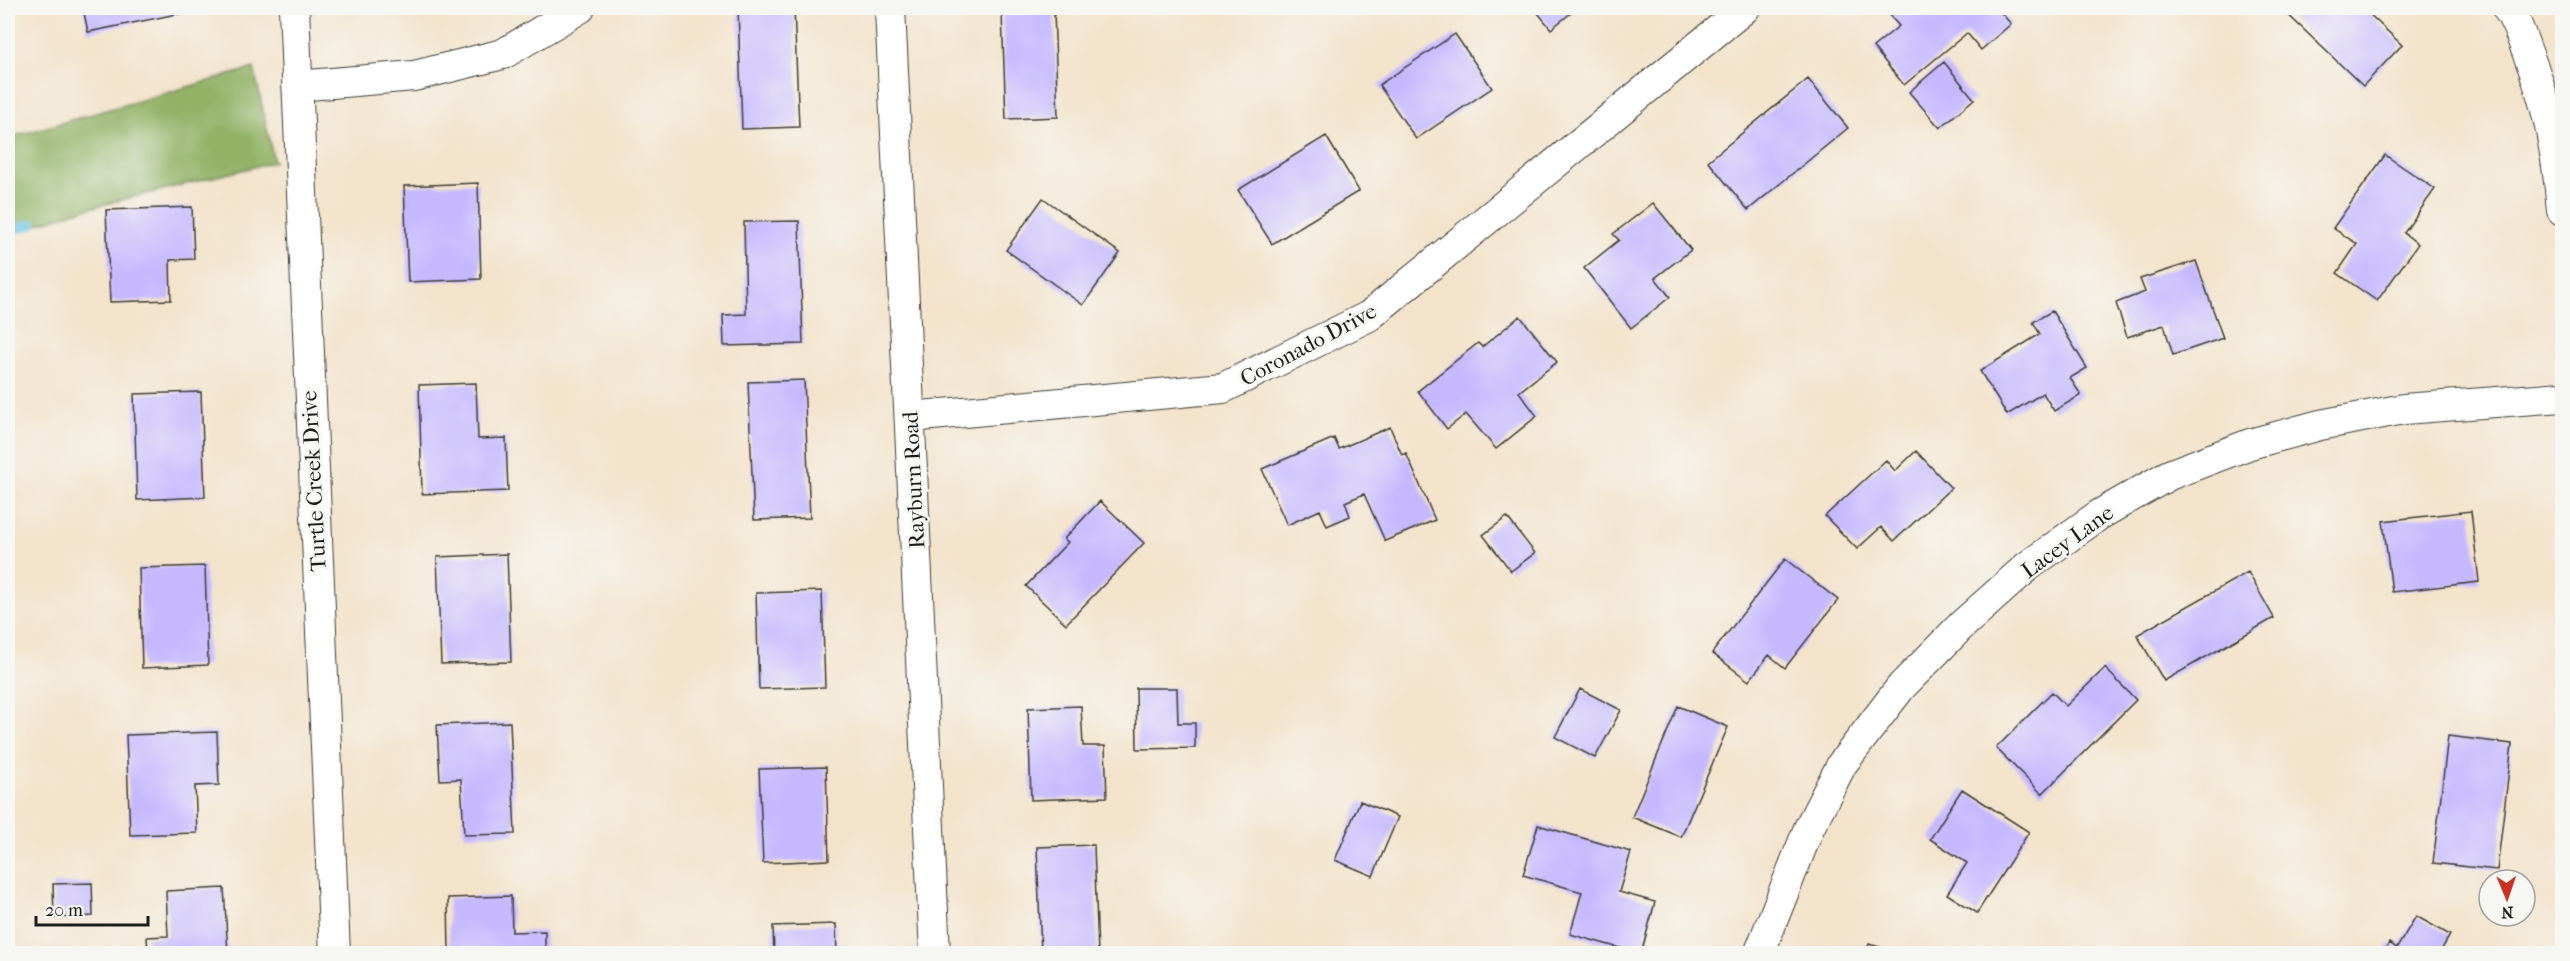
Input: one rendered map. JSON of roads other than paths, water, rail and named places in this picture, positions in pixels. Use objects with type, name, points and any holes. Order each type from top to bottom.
[{"type":"street","name":"Turtle Creek Drive","points":[[294,8],[335,954]]},
{"type":"street","points":[[297,86],[414,76],[503,54],[580,8]]},
{"type":"street","name":"Rayburn Road","points":[[890,8],[935,954]]},
{"type":"street","name":"Coronado Drive","points":[[910,417],[1223,388],[1369,316],[1745,8]]},
{"type":"street","points":[[2507,8],[2514,18],[2540,84],[2556,151],[2562,210]]},
{"type":"street","name":"Lacey Lane","points":[[1759,954],[1809,828],[1842,764],[1901,687],[1962,625],[2028,566],[2099,515],[2169,475],[2250,444],[2320,425],[2404,409],[2562,397]]},
{"type":"waterway","points":[[8,231],[32,224]]}]
